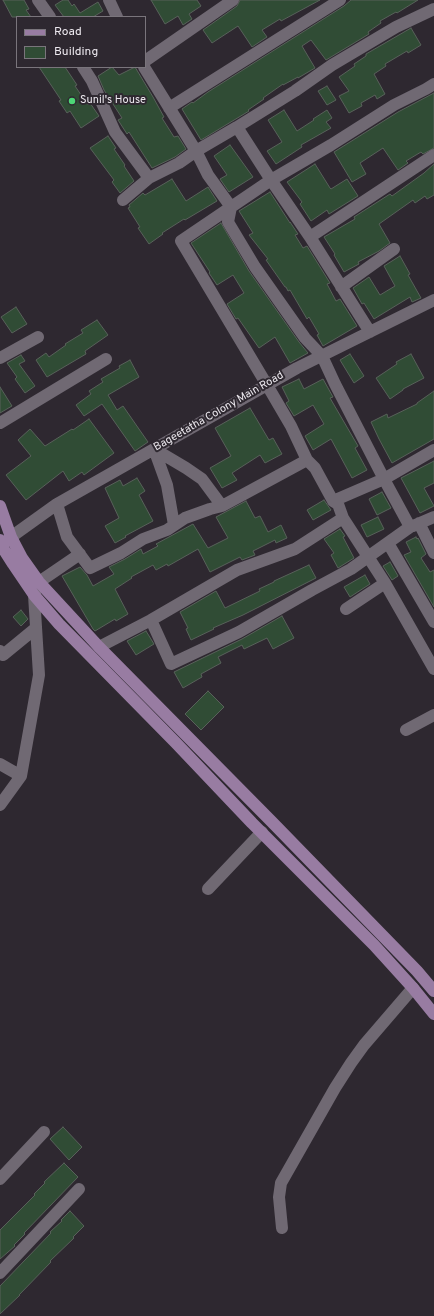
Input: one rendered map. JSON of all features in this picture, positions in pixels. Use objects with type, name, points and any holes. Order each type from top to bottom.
[{"type":"main road","points":[[0,506],[5,538],[4,550],[34,595],[59,624],[374,945],[413,988],[434,1014]]},
{"type":"main road","points":[[5,538],[22,558],[39,582],[99,647],[412,965],[434,991]]},
{"type":"street","points":[[38,0],[49,16]]},
{"type":"street","points":[[109,0],[117,16]]},
{"type":"street","points":[[146,60],[233,0]]},
{"type":"street","points":[[169,108],[340,0]]},
{"type":"street","points":[[123,200],[149,178],[179,163],[332,65],[396,27],[434,9]]},
{"type":"street","points":[[84,68],[92,81],[115,132],[149,178]]},
{"type":"street","points":[[145,68],[196,151],[208,175],[231,207],[228,222],[255,267],[305,338],[322,356],[384,479],[434,553]]},
{"type":"street","points":[[434,84],[394,104],[331,145],[271,180],[180,241],[267,385],[307,460],[315,468],[333,502],[338,504],[343,518],[386,584],[434,669]]},
{"type":"street","points":[[237,127],[310,237],[370,332]]},
{"type":"street","points":[[310,237],[434,155]]},
{"type":"street","points":[[342,287],[394,249]]},
{"type":"street","name":"Bageetatha Colony Main Road","points":[[5,538],[57,504],[267,385],[434,300]]},
{"type":"street","points":[[0,358],[38,337]]},
{"type":"street","points":[[0,423],[106,358]]},
{"type":"street","points":[[154,449],[202,479],[222,506]]},
{"type":"street","points":[[154,449],[167,485],[174,525]]},
{"type":"street","points":[[333,502],[384,479],[434,450]]},
{"type":"street","points":[[57,504],[67,537],[90,568],[143,539],[167,530],[185,518],[222,506],[307,460]]},
{"type":"street","points":[[152,620],[171,664],[239,632],[351,569],[415,525],[434,517]]},
{"type":"street","points":[[99,647],[152,620],[237,570],[295,549],[343,518]]},
{"type":"street","points":[[388,543],[434,622]]},
{"type":"street","points":[[24,613],[27,610],[28,603],[34,595],[39,582],[80,554]]},
{"type":"street","points":[[346,609],[386,584]]},
{"type":"street","points":[[0,805],[21,776],[39,675],[34,595]]},
{"type":"street","points":[[0,651],[3,655],[36,628]]},
{"type":"street","points":[[406,730],[434,715]]},
{"type":"street","points":[[0,764],[21,776]]},
{"type":"street","points":[[208,889],[262,832]]},
{"type":"street","points":[[282,1228],[279,1197],[281,1183],[335,1088],[351,1063],[364,1045],[413,988]]},
{"type":"street","points":[[0,1179],[44,1132]]},
{"type":"street","points":[[0,1273],[79,1189]]},
{"type":"building","points":[[3,0],[24,0],[29,9],[26,10],[30,16],[12,17]]},
{"type":"building","points":[[63,0],[68,0],[72,6],[74,4],[80,13],[98,2],[103,11],[95,16],[63,16],[55,5]]},
{"type":"building","points":[[151,0],[197,0],[201,6],[189,14],[192,19],[183,25],[178,16],[165,24]]},
{"type":"building","points":[[240,0],[320,0],[281,21],[280,19],[262,30],[267,37],[252,47],[238,26],[212,43],[203,30],[237,6]]},
{"type":"building","points":[[351,0],[418,0],[397,13],[396,12],[380,21],[381,23],[368,32],[369,34],[326,60],[311,40],[302,46],[315,68],[298,78],[283,84],[263,98],[264,99],[248,110],[249,111],[201,140],[182,109],[344,6]]},
{"type":"building","points":[[411,28],[421,45],[408,53],[407,51],[385,64],[386,66],[374,74],[385,94],[377,99],[375,95],[361,103],[362,106],[349,113],[339,96],[349,91],[339,77],[355,66],[354,64],[366,56],[366,54]]},
{"type":"building","points":[[40,68],[66,68],[77,85],[75,86],[88,105],[90,103],[99,116],[81,128],[70,111],[67,113],[59,101],[61,100]]},
{"type":"building","points":[[110,68],[113,68],[119,75],[136,68],[164,117],[162,118],[174,137],[178,136],[186,149],[175,157],[152,168],[129,132],[127,134],[118,120],[122,118],[104,90],[98,76]]},
{"type":"building","points":[[327,86],[336,100],[327,105],[318,91]]},
{"type":"building","points":[[434,93],[434,148],[423,154],[421,152],[406,161],[408,163],[398,170],[383,148],[360,163],[366,174],[352,182],[334,152],[398,112]]},
{"type":"building","points":[[284,110],[297,131],[327,110],[332,118],[326,122],[331,128],[301,145],[302,147],[276,164],[267,151],[282,142],[268,120]]},
{"type":"building","points":[[108,136],[116,148],[114,149],[134,181],[120,193],[112,182],[114,180],[90,148]]},
{"type":"building","points":[[230,145],[253,177],[229,192],[220,179],[227,175],[214,156]]},
{"type":"building","points":[[315,164],[331,189],[347,179],[358,196],[329,214],[327,210],[311,221],[300,204],[302,202],[287,182]]},
{"type":"building","points":[[434,164],[434,195],[427,199],[425,196],[415,203],[413,200],[379,224],[390,243],[379,251],[358,262],[359,264],[344,272],[324,237],[355,219],[354,217],[390,194],[392,196]]},
{"type":"building","points":[[172,179],[186,201],[208,187],[217,201],[185,220],[184,219],[162,233],[163,234],[149,244],[138,228],[140,227],[128,208],[130,207],[129,205],[143,193],[145,195]]},
{"type":"building","points":[[270,192],[298,234],[295,235],[303,248],[307,246],[330,283],[327,284],[336,301],[340,299],[357,326],[323,346],[317,335],[319,334],[309,317],[307,319],[290,290],[288,291],[285,287],[266,260],[268,259],[249,235],[253,233],[239,211]]},
{"type":"building","points":[[221,223],[249,271],[308,353],[290,363],[275,337],[259,348],[238,318],[236,319],[227,304],[244,293],[233,275],[217,285],[191,243]]},
{"type":"building","points":[[400,256],[410,274],[408,275],[421,298],[412,302],[410,297],[374,319],[364,303],[362,304],[353,288],[369,277],[380,295],[395,286],[384,266]]},
{"type":"building","points":[[16,307],[27,324],[12,333],[1,317]]},
{"type":"building","points":[[97,320],[108,335],[85,351],[86,354],[47,377],[36,360],[46,353],[49,357],[66,345],[65,344],[83,333],[81,330]]},
{"type":"building","points":[[350,354],[364,376],[354,383],[340,360]]},
{"type":"building","points":[[411,354],[424,378],[403,389],[390,399],[376,378],[397,364],[396,362]]},
{"type":"building","points":[[21,355],[25,361],[19,364],[35,386],[25,393],[15,379],[17,377],[7,363]]},
{"type":"building","points":[[130,360],[139,377],[108,395],[117,410],[123,406],[148,442],[135,451],[102,404],[84,416],[76,405],[91,394],[89,391],[103,382],[101,379],[120,368],[119,366]]},
{"type":"building","points":[[299,379],[304,389],[323,379],[333,397],[330,398],[358,446],[355,448],[367,470],[352,478],[331,439],[313,450],[305,436],[324,424],[313,405],[294,416],[286,403],[289,401],[282,387]]},
{"type":"building","points":[[0,387],[12,406],[0,413]]},
{"type":"building","points":[[434,391],[434,439],[392,463],[371,422],[387,414],[388,418],[417,404]]},
{"type":"building","points":[[250,408],[269,440],[273,438],[282,454],[265,463],[260,455],[232,473],[237,480],[222,488],[210,468],[231,456],[215,428]]},
{"type":"building","points":[[89,419],[114,453],[84,475],[82,472],[69,481],[63,471],[26,500],[6,475],[31,456],[18,440],[30,429],[45,446]]},
{"type":"building","points":[[434,461],[434,483],[424,488],[434,506],[420,513],[401,478]]},
{"type":"building","points":[[137,478],[145,491],[139,495],[153,521],[115,543],[105,526],[119,518],[105,488],[120,480],[123,486]]},
{"type":"building","points":[[382,492],[391,508],[377,515],[369,499]]},
{"type":"building","points":[[324,500],[331,510],[313,520],[307,510]]},
{"type":"building","points":[[246,501],[255,518],[260,516],[268,532],[281,525],[287,538],[276,543],[275,540],[253,551],[255,555],[242,560],[240,557],[210,572],[198,549],[168,566],[167,564],[156,570],[153,565],[131,577],[132,578],[115,589],[128,614],[116,621],[115,619],[95,631],[93,629],[62,576],[80,567],[87,575],[93,586],[114,574],[109,567],[141,549],[143,554],[158,546],[156,544],[193,524],[208,548],[228,538],[216,517]]},
{"type":"building","points":[[378,517],[384,529],[367,537],[361,525]]},
{"type":"building","points":[[340,529],[345,536],[343,537],[354,558],[338,568],[331,555],[334,553],[324,539]]},
{"type":"building","points":[[416,537],[417,539],[418,538],[426,554],[421,558],[430,572],[434,570],[434,607],[404,555],[411,552],[406,542]]},
{"type":"building","points":[[390,562],[398,576],[392,580],[383,566]]},
{"type":"building","points":[[309,565],[316,578],[191,640],[186,629],[188,628],[180,612],[216,591],[225,608],[260,591],[259,589],[274,581]]},
{"type":"building","points":[[365,575],[370,584],[350,597],[344,587]]},
{"type":"building","points":[[21,610],[28,619],[21,626],[13,617]]},
{"type":"building","points":[[282,616],[294,638],[273,649],[267,638],[244,649],[242,645],[218,657],[221,663],[201,674],[202,677],[183,688],[174,672],[242,639]]},
{"type":"building","points":[[146,631],[154,644],[136,655],[127,641]]},
{"type":"building","points":[[208,691],[224,707],[201,730],[185,714]]},
{"type":"building","points":[[63,1127],[82,1147],[69,1160],[50,1139]]},
{"type":"building","points":[[64,1163],[78,1177],[24,1233],[25,1234],[14,1245],[15,1246],[0,1259],[0,1230],[35,1195],[34,1194],[45,1183],[44,1182]]},
{"type":"building","points":[[70,1211],[84,1226],[20,1295],[0,1314],[0,1286]]},
{"type":"place","name":"Sunil's House","points":[[72,101]]}]
